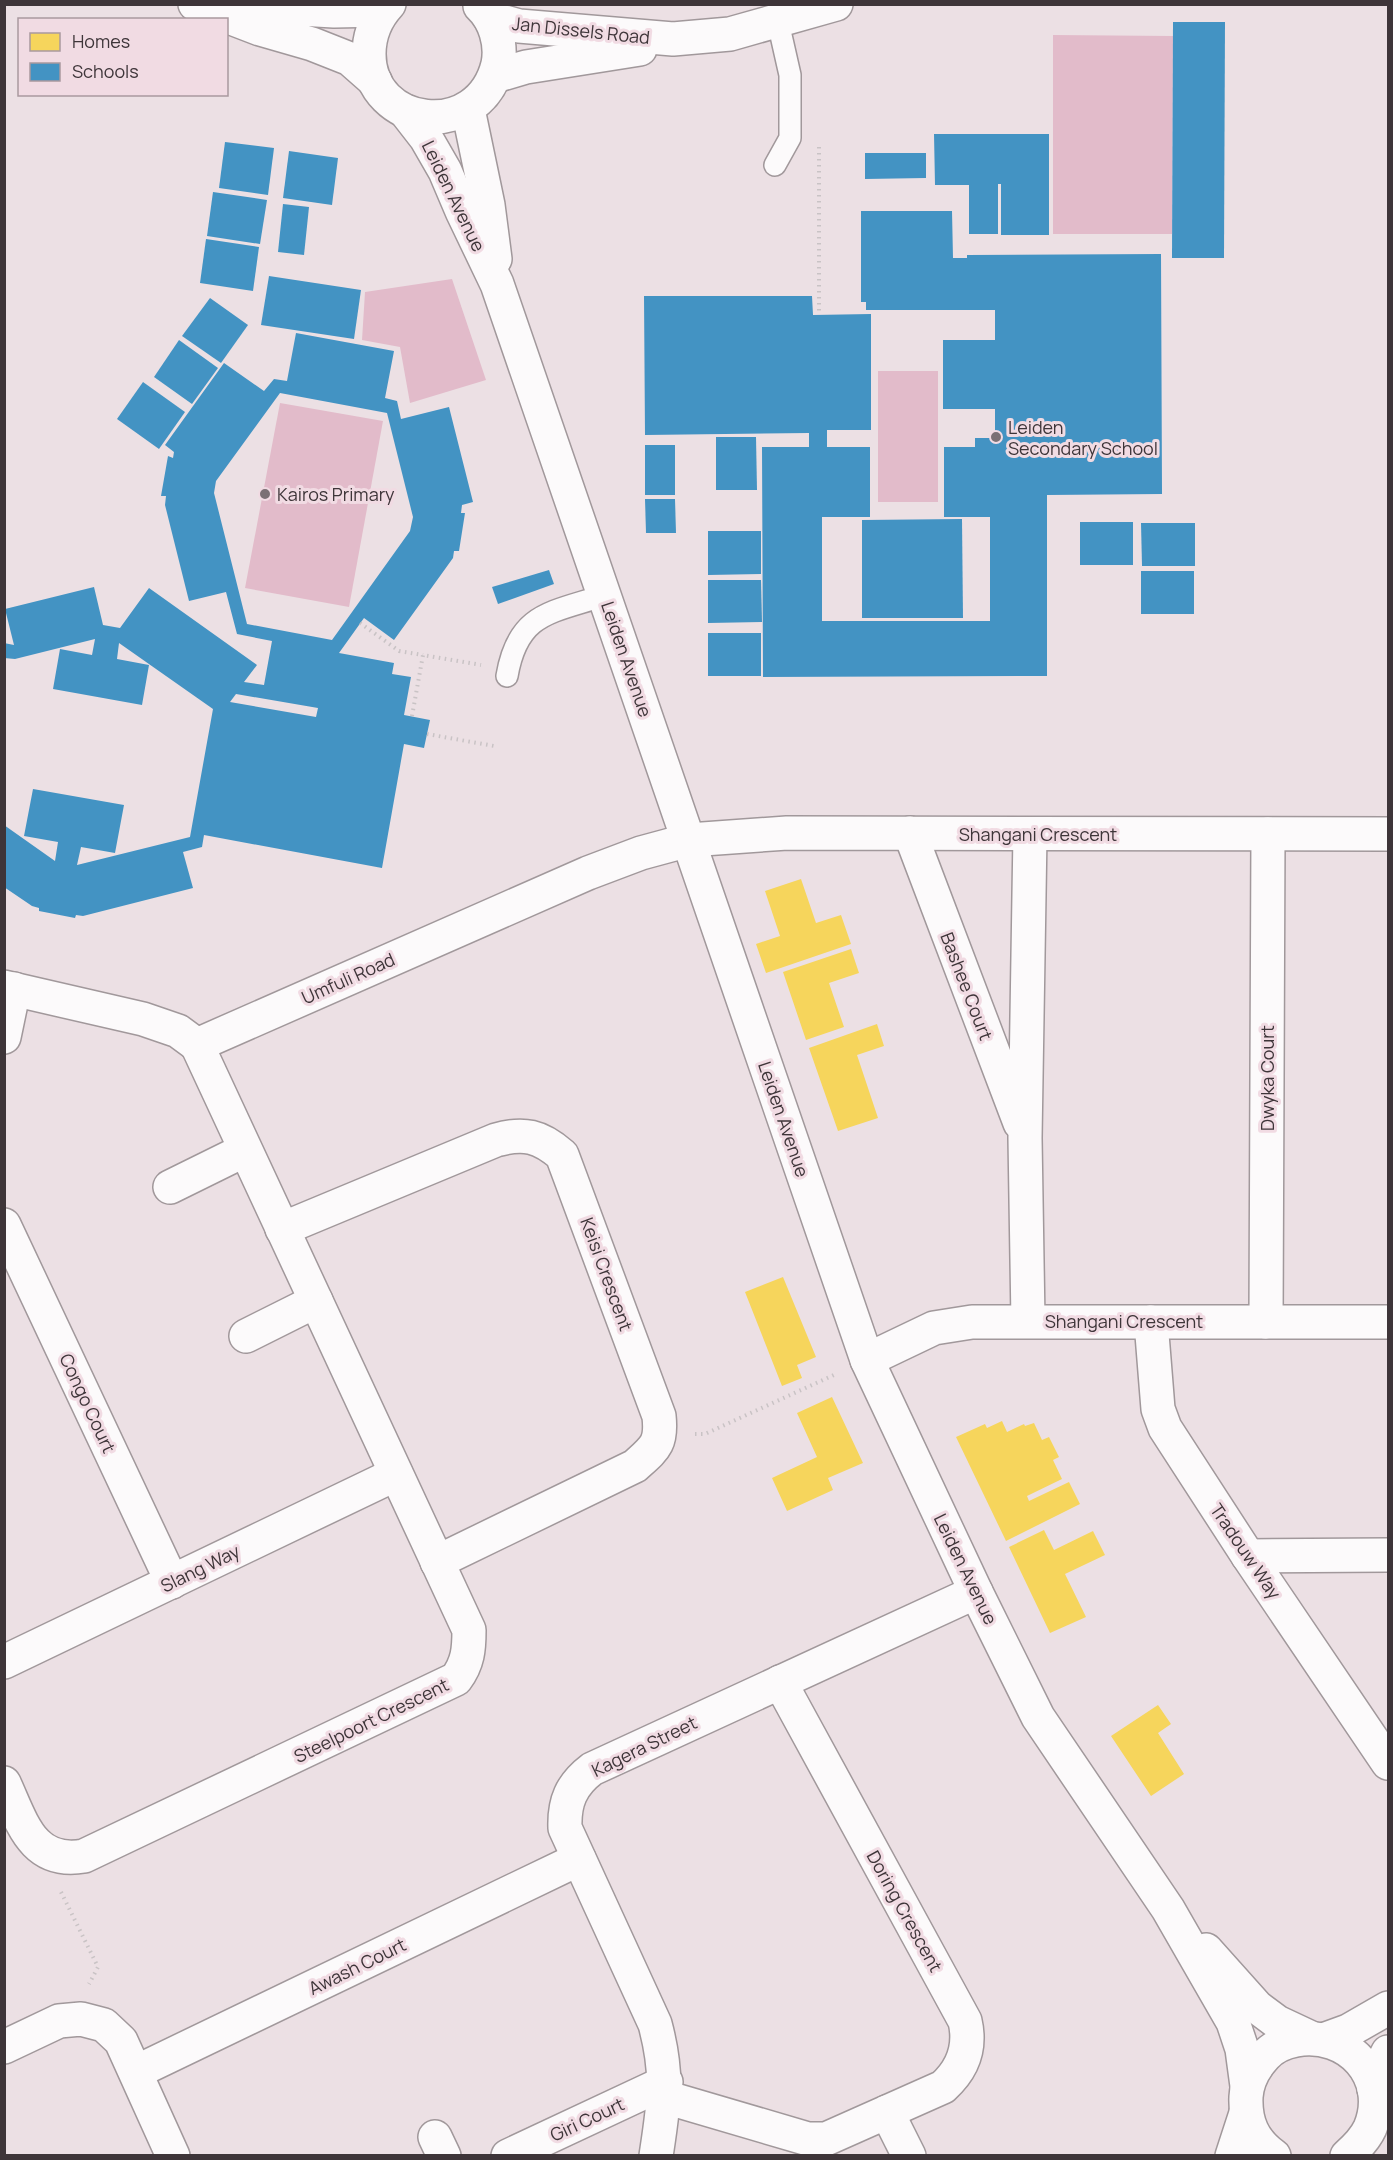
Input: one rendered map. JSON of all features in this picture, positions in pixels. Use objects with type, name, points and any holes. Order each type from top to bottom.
[{"type":"street","name":"Leiden Avenue","points":[[195,4],[260,29],[312,44],[350,59],[375,81],[387,98],[405,111],[426,138],[445,171],[497,284],[867,1360],[976,1592],[1038,1717],[1168,1910],[1233,2022],[1242,2049],[1246,2100]]},
{"type":"street","points":[[227,4],[334,11],[386,7]]},
{"type":"street","name":"Jan Dissels Road","points":[[484,11],[519,26],[673,39],[730,34],[836,4]]},
{"type":"street","points":[[375,81],[369,63],[369,44],[374,26],[386,7]]},
{"type":"street","points":[[405,111],[430,118],[456,114],[468,109],[488,89],[495,76],[500,57],[497,37],[484,11]]},
{"type":"street","name":"Jan Dissels Road","points":[[495,76],[568,59],[635,50],[673,39]]},
{"type":"street","name":"Leiden Avenue","points":[[468,109],[488,205],[497,284]]},
{"type":"street","name":"Shangani Crescent","points":[[689,840],[787,833],[1389,834]]},
{"type":"street","name":"Bashee Court","points":[[910,833],[1025,1138]]},
{"type":"street","name":"Bashee Court","points":[[1028,1321],[1025,1138],[1030,834]]},
{"type":"street","name":"Dwyka Court","points":[[1266,1322],[1268,834]]},
{"type":"street","name":"Umfuli Road","points":[[196,1045],[588,873],[641,853],[689,840]]},
{"type":"street","points":[[4,1037],[9,988],[143,1019],[178,1031],[196,1045]]},
{"type":"street","name":"Steelpoort Crescent","points":[[63,1857],[84,1856],[94,1852],[456,1679],[464,1668],[468,1656],[469,1630],[196,1045]]},
{"type":"street","name":"Keisi Crescent","points":[[282,1229],[496,1140],[514,1135],[533,1138],[549,1144],[562,1155],[659,1416],[661,1434]]},
{"type":"street","points":[[170,1187],[245,1150]]},
{"type":"street","name":"Congo Court","points":[[4,1225],[172,1581]]},
{"type":"street","points":[[246,1336],[316,1301]]},
{"type":"street","name":"Shangani Crescent","points":[[867,1360],[934,1328],[972,1322],[1389,1322]]},
{"type":"street","name":"Tradouw Way","points":[[1150,1322],[1158,1409],[1165,1428],[1248,1556],[1389,1763]]},
{"type":"street","points":[[437,1562],[635,1466],[649,1454],[661,1434]]},
{"type":"street","name":"Slang Way","points":[[4,1662],[396,1474]]},
{"type":"street","points":[[1248,1556],[1389,1555]]},
{"type":"street","name":"Kagera Street","points":[[656,2156],[665,2090],[661,2045],[656,2024],[565,1828],[564,1813],[572,1787],[592,1769],[976,1592]]},
{"type":"street","name":"Doring Crescent","points":[[665,2090],[808,2139],[818,2139],[834,2136],[943,2087],[953,2078],[965,2054],[967,2031],[965,2020],[780,1682]]},
{"type":"street","points":[[4,1783],[32,1839],[46,1851],[63,1857]]},
{"type":"street","name":"Awash Court","points":[[136,2072],[579,1859]]},
{"type":"street","name":"Leiden Avenue","points":[[1168,1910],[1257,2007],[1277,2022],[1343,2046],[1357,2057],[1368,2073],[1374,2099]]},
{"type":"street","points":[[1232,2156],[1255,2067],[1269,2051],[1287,2041],[1317,2038],[1348,2031],[1389,2008]]},
{"type":"street","points":[[4,2047],[59,2021],[70,2019],[93,2021],[104,2025],[121,2041],[172,2156]]},
{"type":"street","points":[[1347,2156],[1359,2145],[1370,2129],[1380,2068],[1389,2052]]},
{"type":"street","name":"Giri Court","points":[[508,2156],[665,2090]]},
{"type":"street","points":[[1374,2099],[1383,2135],[1389,2143]]},
{"type":"street","points":[[1246,2100],[1252,2132],[1263,2148],[1274,2156]]},
{"type":"street","points":[[887,2112],[909,2156]]},
{"type":"lane","points":[[775,165],[790,138],[790,75],[778,22]]},
{"type":"lane","points":[[508,673],[511,653],[516,642],[533,622],[543,615],[605,595]]},
{"type":"path","points":[[819,142],[819,315]]},
{"type":"path","points":[[360,623],[399,651],[508,673]]},
{"type":"path","points":[[412,716],[423,655]]},
{"type":"path","points":[[427,734],[494,746]]},
{"type":"path","points":[[661,1434],[705,1434],[867,1360]]},
{"type":"path","points":[[63,1857],[55,1881],[98,1967],[70,2019]]},
{"type":"shaded area","points":[[1053,35],[1173,36],[1172,234],[1053,234]]},
{"type":"shaded area","points":[[452,279],[486,380],[410,403],[400,347],[362,340],[365,292]]},
{"type":"shaded area","points":[[878,371],[938,371],[938,502],[878,502]]},
{"type":"shaded area","points":[[280,403],[383,421],[349,607],[245,588]]},
{"type":"building: Homes","points":[[801,879],[816,923],[841,915],[851,944],[766,973],[756,944],[780,936],[765,891]]},
{"type":"building: Homes","points":[[851,949],[859,973],[829,983],[844,1027],[806,1040],[783,972]]},
{"type":"building: Homes","points":[[877,1024],[884,1046],[857,1055],[878,1118],[838,1131],[809,1048]]},
{"type":"building: Homes","points":[[783,1277],[816,1357],[797,1365],[802,1378],[782,1386],[745,1292]]},
{"type":"building: Homes","points":[[832,1397],[863,1463],[828,1478],[833,1490],[787,1511],[772,1478],[817,1457],[797,1413]]},
{"type":"building: Homes","points":[[1002,1421],[1007,1432],[1024,1424],[1025,1426],[1034,1423],[1042,1440],[1049,1437],[1059,1457],[1053,1460],[1062,1479],[1027,1496],[1029,1501],[1069,1482],[1080,1504],[1006,1541],[956,1437],[985,1424],[987,1428]]},
{"type":"building: Homes","points":[[1044,1530],[1054,1550],[1093,1531],[1105,1555],[1065,1574],[1086,1617],[1050,1633],[1009,1547]]},
{"type":"building: Homes","points":[[1158,1705],[1171,1724],[1158,1733],[1184,1774],[1151,1796],[1111,1736]]},
{"type":"building: Schools","points":[[1173,22],[1225,22],[1224,258],[1172,258]]},
{"type":"building: Schools","points":[[934,134],[1049,134],[1049,235],[1001,235],[1001,184],[998,184],[998,234],[969,234],[969,185],[935,185]]},
{"type":"building: Schools","points":[[225,142],[274,148],[268,195],[219,188]]},
{"type":"building: Schools","points":[[289,151],[338,158],[332,205],[283,198]]},
{"type":"building: Schools","points":[[865,153],[926,153],[926,178],[865,179]]},
{"type":"building: Schools","points":[[213,192],[267,200],[260,244],[207,236]]},
{"type":"building: Schools","points":[[283,204],[309,207],[304,255],[278,252]]},
{"type":"building: Schools","points":[[861,211],[952,211],[953,258],[967,258],[967,255],[1161,254],[1162,494],[1047,495],[1047,676],[763,677],[762,447],[809,447],[809,433],[645,435],[644,296],[812,296],[813,315],[871,314],[871,430],[827,430],[827,447],[870,447],[870,517],[822,517],[822,621],[990,621],[990,517],[944,517],[944,447],[975,447],[975,438],[995,438],[995,409],[943,409],[943,340],[995,340],[995,310],[866,310],[866,302],[861,302]]},
{"type":"building: Schools","points":[[206,239],[259,247],[253,291],[200,283]]},
{"type":"building: Schools","points":[[269,276],[361,290],[354,339],[261,325]]},
{"type":"building: Schools","points":[[210,298],[248,325],[221,363],[182,336]]},
{"type":"building: Schools","points":[[296,333],[394,351],[385,398],[397,401],[401,419],[449,407],[473,502],[462,505],[461,513],[465,513],[459,551],[454,551],[453,558],[394,640],[364,618],[339,653],[394,663],[392,674],[411,677],[404,715],[430,720],[424,748],[404,744],[382,868],[204,835],[202,847],[183,852],[193,888],[83,916],[76,915],[75,918],[39,911],[39,908],[32,906],[4,887],[4,825],[55,861],[58,842],[24,836],[33,789],[124,805],[115,853],[81,847],[77,865],[190,837],[213,709],[119,643],[117,659],[149,665],[142,705],[53,689],[60,649],[92,655],[95,639],[15,659],[4,658],[4,643],[14,645],[5,609],[94,587],[103,625],[120,628],[149,588],[257,665],[244,682],[264,685],[272,641],[237,634],[226,592],[189,601],[165,505],[166,496],[161,496],[168,456],[173,458],[174,452],[165,445],[224,363],[264,391],[274,379],[287,381]],"holes":[[[280,393],[387,413],[413,517],[410,531],[332,640],[247,624],[214,493],[216,481]],[[236,694],[318,708],[316,717],[230,702]]]},
{"type":"building: Schools","points":[[179,340],[218,368],[192,404],[154,377]]},
{"type":"building: Schools","points":[[143,382],[185,412],[159,449],[117,419]]},
{"type":"building: Schools","points":[[716,437],[756,437],[757,490],[716,490]]},
{"type":"building: Schools","points":[[645,445],[675,445],[675,495],[645,495]]},
{"type":"building: Schools","points":[[645,499],[675,499],[676,533],[646,533]]},
{"type":"building: Schools","points":[[962,519],[963,618],[862,618],[862,520]]},
{"type":"building: Schools","points":[[1080,522],[1133,522],[1133,565],[1080,565]]},
{"type":"building: Schools","points":[[1141,523],[1195,523],[1195,566],[1142,566]]},
{"type":"building: Schools","points":[[708,531],[761,531],[761,574],[708,575]]},
{"type":"building: Schools","points":[[549,570],[554,584],[498,604],[492,587]]},
{"type":"building: Schools","points":[[1141,571],[1194,571],[1194,614],[1141,614]]},
{"type":"building: Schools","points":[[708,580],[761,580],[762,622],[708,623]]},
{"type":"building: Schools","points":[[708,633],[761,633],[761,676],[708,676]]},
{"type":"place","name":"Leiden Secondary School","points":[[996,437]]},
{"type":"place","name":"Kairos Primary","points":[[265,494]]}]
